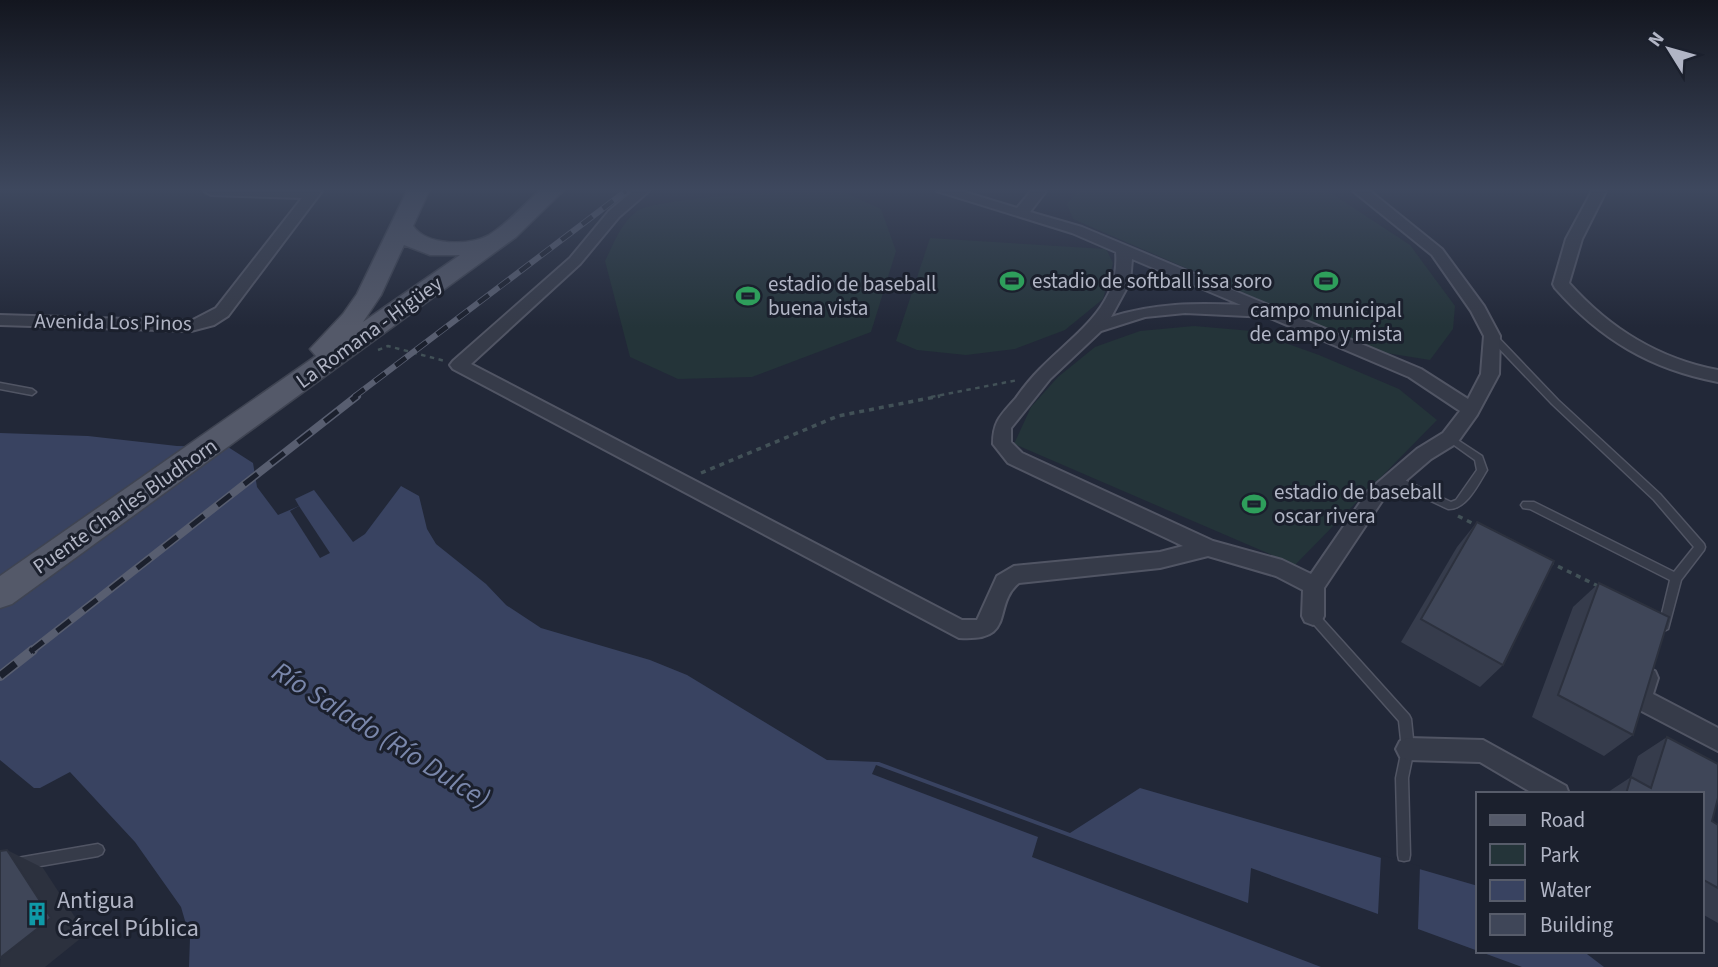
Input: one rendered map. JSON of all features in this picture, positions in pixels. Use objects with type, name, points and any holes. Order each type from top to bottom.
[{"type":"main road","name":"La Romana - Higüey","points":[[243,413],[333,341],[369,295],[397,236]]},
{"type":"main road","points":[[409,236],[412,240],[430,247],[466,247],[494,242]]},
{"type":"main road","name":"La Romana - Higüey","points":[[243,413],[501,236]]},
{"type":"main road","name":"Puente Charles Bludhorn","points":[[0,577],[243,413]]},
{"type":"main road","name":"Puente Charles Bludhorn","points":[[0,594],[243,413]]},
{"type":"street","points":[[222,312],[281,236]]},
{"type":"street","points":[[596,236],[575,261],[459,365],[602,443],[681,481],[959,629],[975,632],[991,622],[1001,586],[1006,579],[1014,575],[1160,560],[1208,548]]},
{"type":"street","points":[[1092,236],[1415,373],[1471,410]]},
{"type":"street","points":[[1313,616],[1314,586],[1375,496],[1424,454],[1450,438],[1471,410],[1490,374],[1492,336],[1478,310],[1437,252],[1417,236]]},
{"type":"street","points":[[1575,236],[1561,284],[1588,314],[1648,354],[1705,375],[1718,376]]},
{"type":"street","points":[[1123,249],[1125,264],[1121,289],[1095,327],[1044,375],[1002,427],[1002,444],[1015,458],[1112,505],[1208,548],[1282,569],[1314,586]]},
{"type":"street","points":[[1095,327],[1144,312],[1185,308],[1267,312]]},
{"type":"street","name":"Avenida Los Pinos","points":[[0,320],[191,326],[208,321],[222,312]]},
{"type":"street","points":[[1657,649],[1640,699],[1718,740]]},
{"type":"street","points":[[1408,749],[1483,751],[1554,792]]},
{"type":"lane","points":[[1492,336],[1555,402],[1657,498],[1700,547],[1676,578],[1657,649]]},
{"type":"lane","points":[[0,386],[32,393]]},
{"type":"lane","points":[[1394,479],[1451,506],[1459,503],[1482,470],[1479,458],[1450,438]]},
{"type":"lane","points":[[1526,505],[1531,505],[1676,578]]},
{"type":"lane","points":[[1313,616],[1405,719],[1408,749],[1402,778],[1404,855]]},
{"type":"lane","points":[[0,867],[98,850]]},
{"type":"path","points":[[388,346],[459,365]]},
{"type":"path","points":[[681,481],[838,416],[1044,375]]},
{"type":"path","points":[[1450,512],[1486,530]]},
{"type":"path","points":[[1546,560],[1606,590]]},
{"type":"green space","name":"estadio de baseball buena vista","points":[[617,236],[891,236],[896,251],[871,332],[752,377],[678,379],[630,357],[605,261]]},
{"type":"green space","name":"campo municipal de campo y mista","points":[[1113,236],[1397,236],[1410,245],[1455,306],[1453,329],[1430,360],[1380,352]]},
{"type":"green space","name":"estadio de softball issa soro","points":[[930,238],[1106,249],[1113,263],[1103,299],[1065,330],[1015,349],[966,355],[917,350],[896,341]]},
{"type":"green space","name":"estadio de baseball oscar rivera","points":[[1194,326],[1252,331],[1319,355],[1399,389],[1437,420],[1295,565],[1014,444],[1031,407],[1058,377],[1095,347],[1140,331]]},
{"type":"water","name":"Río Salado (Río Dulce)","points":[[0,433],[88,436],[177,446],[228,447],[253,463],[257,487],[278,515],[299,506],[295,499],[314,490],[353,542],[365,534],[401,486],[419,496],[427,529],[436,544],[486,584],[506,605],[541,628],[650,660],[687,675],[827,760],[879,762],[1070,833],[1140,788],[1476,885],[1476,953],[1586,953],[1604,967],[189,967],[190,938],[181,907],[135,842],[70,772],[40,788],[34,788],[0,760]]},
{"type":"pier","points":[[299,506],[330,553],[320,558],[290,511]]},
{"type":"pier","points":[[876,765],[1248,903],[1251,868],[1378,914],[1381,855],[1420,866],[1418,929],[1476,950],[1476,953],[1484,953],[1522,967],[1321,967],[1032,857],[1038,837],[872,774]]},
{"type":"building","points":[[1477,522],[1554,561],[1503,665],[1421,619]]},
{"type":"building","points":[[1599,583],[1669,617],[1633,735],[1558,695]]},
{"type":"building","points":[[1667,737],[1718,764],[1718,798],[1712,821],[1718,825],[1718,888],[1704,880],[1704,792],[1627,792],[1631,777],[1651,788]]},
{"type":"building","points":[[7,850],[51,918],[0,958],[0,851]]},
{"type":"railway","points":[[354,397],[566,236]]},
{"type":"railway","points":[[30,652],[357,396]]},
{"type":"railway","points":[[0,676],[33,650]]},
{"type":"place","name":"estadio de softball issa soro","points":[[1012,281]]},
{"type":"place","name":"campo municipal de campo y mista","points":[[1326,281]]},
{"type":"place","name":"estadio de baseball buena vista","points":[[748,296]]},
{"type":"place","name":"estadio de baseball oscar rivera","points":[[1254,504]]},
{"type":"place","name":"Antigua Cárcel Pública","points":[[37,914]]}]
